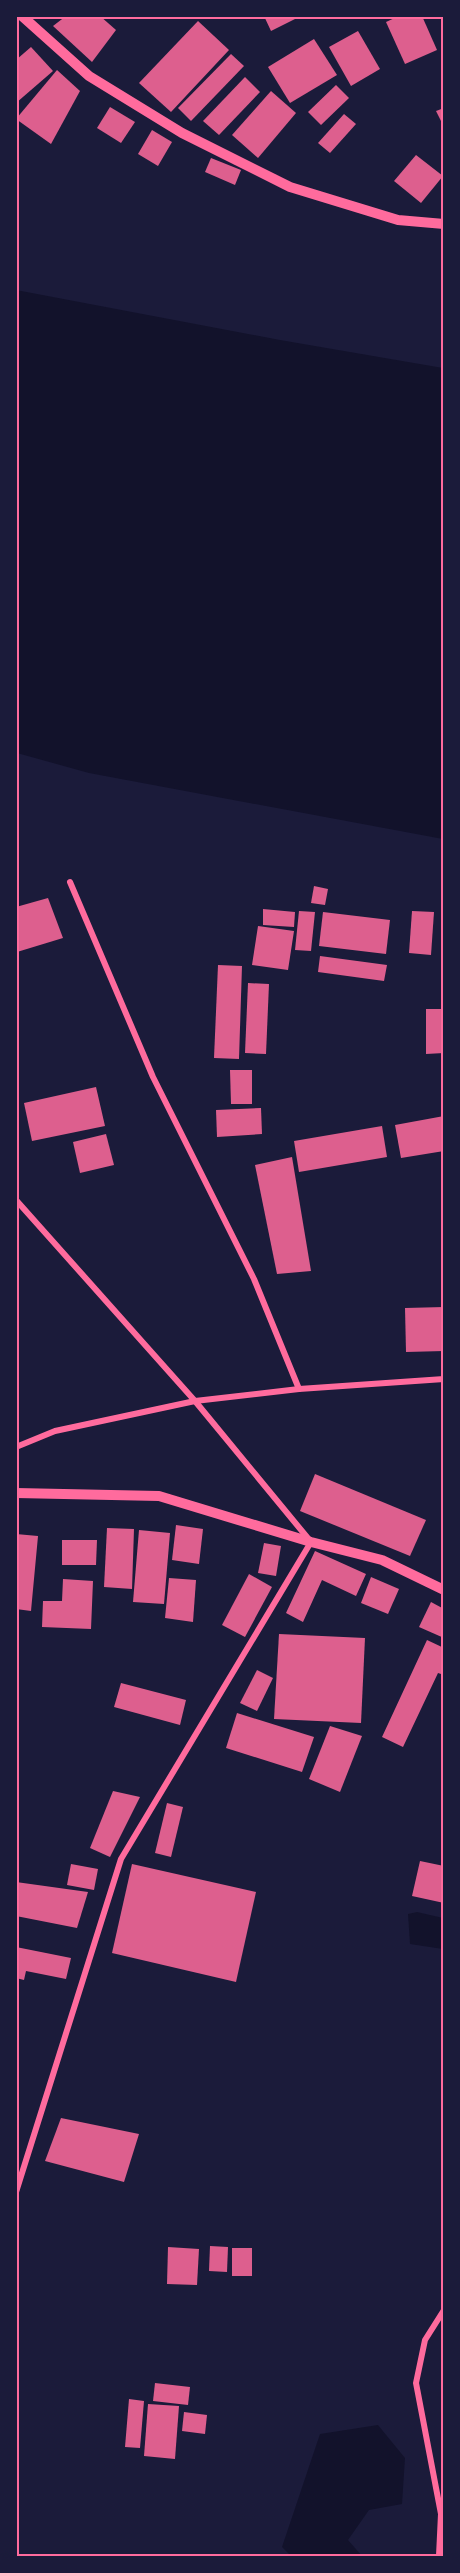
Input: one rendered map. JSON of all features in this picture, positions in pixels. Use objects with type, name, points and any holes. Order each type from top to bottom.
[{"type":"street","points":[[22,16],[89,76],[182,133],[290,187],[398,220],[444,224]]},
{"type":"street","points":[[70,882],[153,1077],[254,1279],[298,1389]]},
{"type":"street","points":[[16,1200],[195,1401],[311,1542]]},
{"type":"street","points":[[16,1447],[55,1431],[195,1401],[298,1389],[444,1379]]},
{"type":"street","points":[[16,1493],[159,1496],[311,1542],[382,1560],[444,1590]]},
{"type":"street","points":[[16,2192],[120,1859],[311,1542]]},
{"type":"street","points":[[439,2556],[441,2514],[416,2383],[425,2340],[444,2310]]},
{"type":"shaded area","points":[[16,290],[443,368],[443,839],[89,773],[17,753]]},
{"type":"shaded area","points":[[417,1912],[443,1918],[443,1949],[410,1944],[408,1914]]},
{"type":"shaded area","points":[[378,2425],[405,2458],[402,2504],[369,2510],[348,2540],[362,2556],[291,2556],[282,2547],[320,2434]]},
{"type":"building","points":[[66,16],[100,16],[116,30],[92,62],[53,26]]},
{"type":"building","points":[[264,16],[301,16],[271,31]]},
{"type":"building","points":[[399,16],[422,16],[437,50],[405,64],[386,22]]},
{"type":"building","points":[[198,21],[229,50],[171,112],[139,83]]},
{"type":"building","points":[[358,31],[380,69],[351,86],[329,47]]},
{"type":"building","points":[[314,39],[337,75],[290,103],[268,67]]},
{"type":"building","points":[[31,47],[53,71],[16,103],[16,60]]},
{"type":"building","points":[[231,54],[244,66],[191,121],[178,108]]},
{"type":"building","points":[[57,70],[80,91],[51,144],[16,119]]},
{"type":"building","points":[[245,77],[260,92],[219,135],[203,121]]},
{"type":"building","points":[[336,85],[349,98],[321,125],[308,112]]},
{"type":"building","points":[[271,91],[296,113],[258,158],[232,135]]},
{"type":"building","points":[[110,107],[135,122],[121,143],[97,128]]},
{"type":"building","points":[[444,108],[444,127],[436,111]]},
{"type":"building","points":[[344,114],[356,124],[330,153],[318,143]]},
{"type":"building","points":[[152,130],[172,142],[158,166],[138,154]]},
{"type":"building","points":[[416,155],[443,176],[421,203],[394,181]]},
{"type":"building","points":[[211,158],[241,170],[235,185],[205,172]]},
{"type":"building","points":[[314,886],[328,889],[325,905],[311,903]]},
{"type":"building","points":[[48,898],[63,938],[17,952],[16,907]]},
{"type":"building","points":[[263,909],[295,912],[294,927],[263,925]]},
{"type":"building","points":[[299,911],[315,912],[311,951],[295,950]]},
{"type":"building","points":[[412,911],[434,912],[431,955],[409,953]]},
{"type":"building","points":[[323,912],[390,920],[386,954],[319,946]]},
{"type":"building","points":[[258,926],[294,931],[288,970],[252,965]]},
{"type":"building","points":[[320,956],[387,965],[384,981],[318,972]]},
{"type":"building","points":[[218,965],[242,966],[239,1059],[214,1058]]},
{"type":"building","points":[[248,983],[269,984],[266,1054],[245,1053]]},
{"type":"building","points":[[426,1009],[444,1009],[444,1053],[426,1054]]},
{"type":"building","points":[[230,1070],[252,1070],[252,1104],[231,1104]]},
{"type":"building","points":[[96,1087],[105,1126],[32,1141],[24,1103]]},
{"type":"building","points":[[261,1108],[262,1134],[217,1137],[216,1110]]},
{"type":"building","points":[[444,1116],[444,1151],[401,1158],[395,1125]]},
{"type":"building","points":[[382,1126],[387,1157],[299,1172],[294,1141]]},
{"type":"building","points":[[106,1134],[114,1165],[80,1173],[73,1142]]},
{"type":"building","points":[[292,1157],[311,1271],[277,1274],[255,1165]]},
{"type":"building","points":[[444,1307],[444,1351],[406,1352],[405,1308]]},
{"type":"building","points":[[315,1474],[426,1520],[410,1556],[300,1511]]},
{"type":"building","points":[[176,1525],[203,1529],[199,1564],[172,1560]]},
{"type":"building","points":[[107,1528],[134,1529],[132,1589],[104,1587]]},
{"type":"building","points":[[139,1530],[170,1533],[164,1604],[133,1602]]},
{"type":"building","points":[[16,1534],[38,1536],[31,1611],[16,1609]]},
{"type":"building","points":[[62,1540],[97,1540],[96,1565],[62,1565]]},
{"type":"building","points":[[264,1543],[281,1546],[276,1576],[258,1573]]},
{"type":"building","points":[[315,1551],[366,1574],[356,1596],[322,1580],[303,1622],[286,1613]]},
{"type":"building","points":[[249,1574],[272,1587],[245,1637],[222,1625]]},
{"type":"building","points":[[371,1577],[399,1589],[388,1614],[361,1603]]},
{"type":"building","points":[[169,1578],[196,1580],[193,1622],[165,1618]]},
{"type":"building","points":[[63,1579],[93,1581],[91,1629],[42,1627],[43,1601],[62,1601]]},
{"type":"building","points":[[431,1602],[444,1609],[444,1638],[419,1627]]},
{"type":"building","points":[[279,1634],[365,1638],[361,1723],[274,1719]]},
{"type":"building","points":[[427,1640],[444,1648],[444,1675],[438,1673],[403,1747],[382,1737]]},
{"type":"building","points":[[257,1670],[273,1678],[257,1711],[240,1703]]},
{"type":"building","points":[[121,1683],[186,1700],[180,1725],[114,1707]]},
{"type":"building","points":[[237,1713],[314,1737],[302,1772],[226,1748]]},
{"type":"building","points":[[330,1726],[362,1736],[340,1792],[309,1779]]},
{"type":"building","points":[[113,1791],[140,1797],[110,1857],[90,1848]]},
{"type":"building","points":[[167,1803],[183,1807],[171,1857],[155,1853]]},
{"type":"building","points":[[420,1861],[444,1866],[444,1903],[412,1896]]},
{"type":"building","points":[[71,1864],[98,1869],[94,1890],[67,1885]]},
{"type":"building","points":[[132,1864],[256,1892],[236,1982],[112,1953]]},
{"type":"building","points":[[16,1882],[88,1892],[77,1928],[16,1916]]},
{"type":"building","points":[[16,1947],[71,1958],[66,1979],[26,1971],[24,1980],[16,1978]]},
{"type":"building","points":[[61,2118],[139,2134],[124,2182],[45,2161]]},
{"type":"building","points":[[210,2246],[228,2247],[227,2272],[209,2271]]},
{"type":"building","points":[[168,2247],[199,2249],[197,2285],[167,2284]]},
{"type":"building","points":[[232,2248],[252,2248],[252,2276],[232,2276]]},
{"type":"building","points":[[155,2383],[190,2387],[188,2405],[153,2401]]},
{"type":"building","points":[[129,2399],[144,2401],[140,2448],[125,2447]]},
{"type":"building","points":[[148,2404],[179,2406],[175,2459],[144,2456]]},
{"type":"building","points":[[184,2412],[207,2415],[205,2434],[182,2431]]}]
